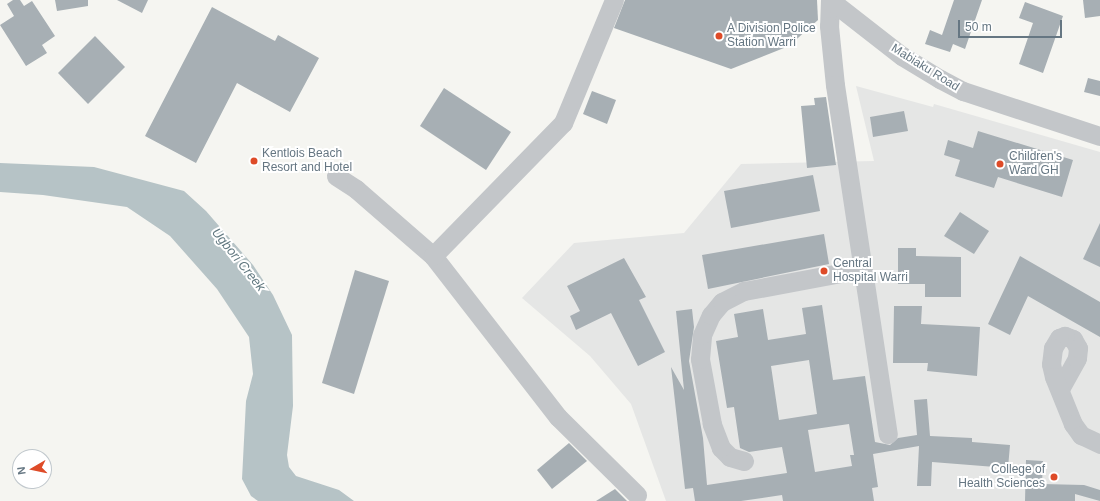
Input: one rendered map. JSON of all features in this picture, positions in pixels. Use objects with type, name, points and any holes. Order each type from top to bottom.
[{"type":"street","points":[[432,256],[563,124],[614,0]]},
{"type":"street","points":[[830,0],[829,26],[835,85],[861,269],[888,434]]},
{"type":"street","name":"Mabiaku Road","points":[[830,0],[902,56],[940,80],[963,91],[1100,136]]},
{"type":"street","points":[[336,176],[356,189],[432,256],[558,417],[637,496]]},
{"type":"street","points":[[744,461],[730,458],[721,448],[712,424],[700,359],[702,335],[711,315],[722,302],[744,291],[861,269]]},
{"type":"street","points":[[1060,389],[1073,424],[1081,435],[1100,444]]},
{"type":"shaded area","name":"Central Hospital Warri","points":[[856,86],[933,107],[934,104],[1100,152],[1100,501],[666,501],[631,404],[590,356],[522,298],[574,243],[684,233],[741,164],[874,161]]},
{"type":"water","name":"Ugbori Creek","points":[[0,163],[94,167],[184,191],[206,211],[253,265],[273,295],[292,335],[293,406],[287,455],[289,467],[296,476],[339,490],[354,501],[258,501],[251,496],[242,479],[246,401],[253,374],[249,337],[217,289],[170,236],[127,207],[43,195],[0,192]]},
{"type":"building","points":[[13,0],[20,0],[24,6],[32,1],[55,36],[42,45],[47,53],[26,66],[0,25],[14,16],[7,4]]},
{"type":"building","points":[[55,0],[88,0],[88,6],[57,11]]},
{"type":"building","points":[[117,0],[148,0],[142,13]]},
{"type":"building","name":"A Division Police Station Warri","points":[[625,0],[817,0],[818,20],[789,46],[731,69],[614,28]]},
{"type":"building","points":[[954,0],[982,0],[965,49],[953,44],[950,52],[925,44],[930,30],[942,35]]},
{"type":"building","points":[[1083,0],[1100,0],[1100,16],[1085,18]]},
{"type":"building","points":[[1025,2],[1063,16],[1043,73],[1019,64],[1033,23],[1019,18]]},
{"type":"building","points":[[212,7],[275,41],[278,35],[319,58],[290,112],[237,83],[196,163],[145,136]]},
{"type":"building","points":[[95,36],[125,67],[88,104],[58,73]]},
{"type":"building","points":[[1088,78],[1100,81],[1100,96],[1084,92]]},
{"type":"building","points":[[444,88],[511,132],[486,170],[420,126]]},
{"type":"building","points":[[592,91],[616,100],[607,124],[583,114]]},
{"type":"building","points":[[826,97],[836,165],[807,168],[801,106],[815,105],[814,98]]},
{"type":"building","points":[[904,111],[908,131],[873,137],[870,117]]},
{"type":"building","points":[[978,131],[1073,160],[1062,197],[998,177],[994,188],[955,176],[960,160],[944,155],[948,140],[973,148]]},
{"type":"building","points":[[813,175],[820,211],[731,228],[724,191]]},
{"type":"building","points":[[960,212],[989,231],[974,254],[944,236]]},
{"type":"building","points":[[1100,223],[1100,267],[1083,259]]},
{"type":"building","points":[[824,234],[829,264],[708,289],[702,255]]},
{"type":"building","points":[[898,248],[916,248],[916,256],[961,257],[961,297],[925,297],[925,284],[898,284]]},
{"type":"building","points":[[1020,256],[1100,302],[1100,337],[1028,296],[1010,335],[988,324]]},
{"type":"building","points":[[624,258],[646,297],[639,300],[665,352],[638,366],[611,313],[576,330],[570,316],[580,311],[567,286]]},
{"type":"building","points":[[355,270],[389,281],[354,394],[322,383]]},
{"type":"building","points":[[822,305],[833,380],[865,376],[875,442],[890,445],[898,438],[917,435],[914,400],[927,399],[930,436],[972,438],[972,442],[1010,445],[1008,468],[932,462],[931,486],[917,486],[919,446],[873,454],[878,487],[872,488],[874,501],[783,501],[782,495],[741,501],[695,501],[693,488],[685,489],[671,367],[684,390],[676,311],[692,309],[694,327],[689,361],[703,438],[707,485],[787,473],[782,447],[749,452],[740,448],[734,407],[727,408],[716,341],[738,337],[734,314],[763,309],[768,340],[806,334],[802,308]],"holes":[[[809,360],[817,414],[779,420],[771,366]],[[849,424],[854,455],[850,455],[852,466],[815,472],[808,430]]]},
{"type":"building","points":[[894,306],[922,306],[921,324],[980,327],[977,376],[927,371],[928,363],[893,363]]},
{"type":"building","points":[[569,443],[587,461],[552,489],[537,470]]},
{"type":"building","points":[[1026,460],[1043,461],[1042,484],[1084,485],[1100,490],[1100,501],[1075,494],[1075,501],[1025,501]]},
{"type":"building","points":[[615,489],[627,501],[596,501]]},
{"type":"place","name":"A Division Police Station Warri","points":[[719,36]]},
{"type":"place","name":"Kentlois Beach Resort and Hotel","points":[[254,161]]},
{"type":"place","name":"Children's Ward GH","points":[[1000,164]]},
{"type":"place","name":"Central Hospital Warri","points":[[824,271]]},
{"type":"place","name":"College of Health Sciences","points":[[1054,477]]}]
